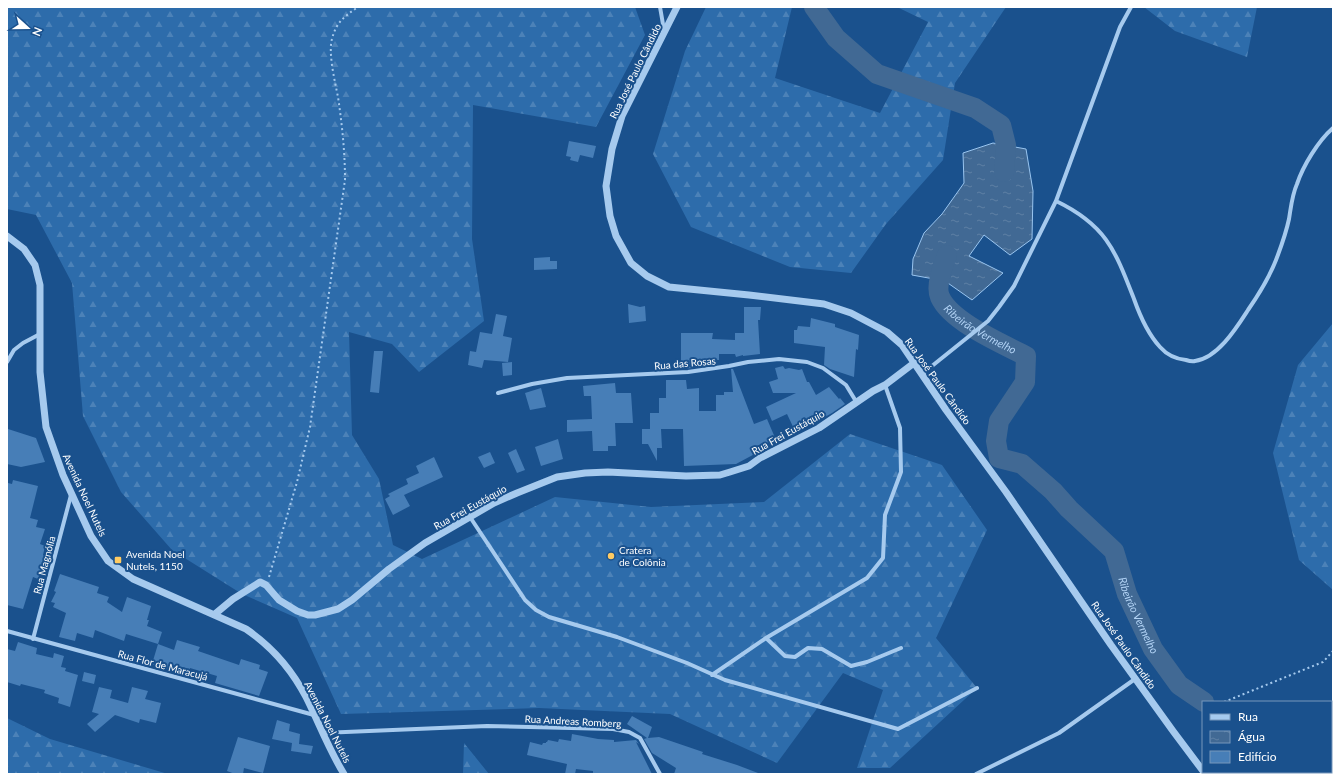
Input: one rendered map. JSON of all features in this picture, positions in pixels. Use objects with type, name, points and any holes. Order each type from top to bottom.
[{"type":"street","points":[[660,7],[665,33]]},
{"type":"street","name":"Rua José Paulo Cândido","points":[[678,7],[622,116],[612,149],[606,186],[610,216],[616,236],[631,263],[648,276],[669,287],[824,304],[852,313],[887,332],[902,345],[1135,679],[1202,769]]},
{"type":"street","points":[[922,374],[969,338],[988,321],[1014,286],[1056,201],[1120,27],[1131,7]]},
{"type":"street","points":[[1056,201],[1072,208],[1082,215],[1099,229],[1109,242],[1126,277],[1138,311],[1155,342],[1166,353],[1180,360],[1195,361],[1207,357],[1224,344],[1237,328],[1265,284],[1280,248],[1297,183],[1320,142],[1333,128]]},
{"type":"street","name":"Avenida Noel Nutels","points":[[7,236],[24,249],[35,265],[40,285],[40,372],[46,427],[56,458],[90,536],[108,561],[133,579],[246,629],[268,645],[291,673],[305,696],[322,733],[344,774]]},
{"type":"street","points":[[7,362],[14,350],[23,343],[40,334]]},
{"type":"street","name":"Rua das Rosas","points":[[498,393],[532,384],[567,378],[688,372],[779,358],[807,362],[823,368],[846,385],[857,403]]},
{"type":"street","name":"Rua Frei Eustáquio","points":[[266,585],[279,600],[297,611],[308,615],[338,609],[368,588],[389,569],[415,550],[494,503],[556,477],[585,473],[602,472],[686,476],[720,475],[730,472],[748,466],[760,458],[819,428],[873,391],[885,385],[914,363]]},
{"type":"street","points":[[712,674],[766,638],[867,578],[883,558],[884,515],[901,472],[900,428],[885,385]]},
{"type":"street","name":"Rua Magnólia","points":[[33,639],[71,495]]},
{"type":"street","points":[[470,517],[524,600],[536,610],[549,617],[617,638],[687,663],[725,680],[898,728],[977,688]]},
{"type":"street","points":[[215,614],[233,599],[260,582],[266,585]]},
{"type":"street","name":"Rua Flor de Maracujá","points":[[7,631],[314,715]]},
{"type":"street","points":[[766,638],[785,656],[795,657],[808,648],[822,649],[851,666],[867,662],[901,648]]},
{"type":"street","points":[[976,774],[1059,733],[1135,679]]},
{"type":"street","name":"Rua Andreas Romberg","points":[[322,733],[487,726],[612,729],[629,732],[640,738],[660,774]]},
{"type":"path","points":[[266,585],[297,482],[310,427],[345,180],[345,155],[332,62],[331,41],[335,29],[342,18],[358,7]]},
{"type":"path","points":[[1226,701],[1323,662],[1333,651]]},
{"type":"green space","points":[[7,7],[635,7],[645,35],[596,127],[473,105],[472,239],[484,321],[419,372],[392,344],[349,332],[352,435],[379,479],[393,545],[422,559],[555,497],[651,507],[764,502],[850,434],[942,465],[987,530],[936,638],[977,688],[890,768],[857,768],[883,690],[843,673],[777,763],[670,714],[539,708],[341,714],[297,618],[242,594],[172,550],[121,492],[83,416],[72,283],[36,215],[7,209]]},
{"type":"green space","points":[[706,7],[792,7],[775,78],[880,113],[928,22],[897,7],[1006,7],[955,83],[943,160],[886,224],[851,273],[790,267],[691,227],[653,154],[685,51]]},
{"type":"green space","points":[[1144,7],[1257,7],[1247,57],[1175,31]]},
{"type":"green space","points":[[1333,323],[1333,590],[1299,560],[1273,453],[1298,365]]},
{"type":"green space","points":[[7,718],[50,739],[168,774],[7,774]]},
{"type":"green space","points":[[464,743],[489,774],[463,774]]},
{"type":"water","points":[[993,143],[1026,149],[1033,191],[1032,239],[1010,255],[984,235],[969,256],[1003,273],[972,300],[945,281],[912,275],[913,259],[924,233],[942,214],[964,183],[963,153]]},
{"type":"building","points":[[569,141],[596,146],[593,158],[580,155],[578,162],[570,160],[571,157],[566,156]]},
{"type":"building","points":[[550,257],[550,261],[557,261],[557,269],[534,270],[534,258]]},
{"type":"building","points":[[628,304],[640,307],[645,306],[646,321],[629,323]]},
{"type":"building","points":[[744,307],[761,307],[760,320],[758,320],[760,354],[736,357],[735,354],[719,354],[719,360],[692,360],[693,368],[681,369],[681,333],[713,333],[712,339],[735,340],[735,333],[744,333]]},
{"type":"building","points":[[496,314],[507,316],[503,336],[512,338],[508,362],[484,360],[482,368],[468,365],[470,351],[476,352],[480,332],[492,334]]},
{"type":"building","points":[[811,318],[835,324],[835,327],[859,335],[858,350],[856,349],[854,377],[830,369],[824,365],[825,347],[794,343],[794,330],[797,330],[798,326],[810,327]]},
{"type":"building","points":[[374,351],[383,351],[379,393],[370,392]]},
{"type":"building","points":[[512,362],[512,375],[503,376],[502,363]]},
{"type":"building","points":[[783,366],[785,369],[802,369],[807,382],[809,382],[816,395],[829,387],[845,404],[796,433],[787,414],[772,421],[766,407],[796,393],[773,393],[769,382],[778,379],[775,368]]},
{"type":"building","points":[[731,369],[733,369],[754,424],[767,419],[776,440],[763,445],[764,449],[736,464],[684,466],[683,429],[661,429],[662,448],[657,448],[657,461],[648,444],[642,444],[642,429],[650,429],[650,413],[659,413],[659,398],[666,398],[666,380],[686,380],[687,389],[699,388],[699,411],[716,411],[716,395],[724,395],[724,392],[733,392]]},
{"type":"building","points":[[615,383],[616,393],[631,393],[633,423],[615,423],[616,446],[608,446],[608,451],[593,451],[592,431],[567,432],[567,420],[592,419],[591,396],[584,396],[583,386]]},
{"type":"building","points":[[541,388],[546,407],[530,410],[525,393]]},
{"type":"building","points":[[8,429],[36,438],[45,462],[21,467],[7,464]]},
{"type":"building","points":[[558,439],[563,459],[541,466],[535,447]]},
{"type":"building","points":[[516,449],[525,470],[517,473],[508,453]]},
{"type":"building","points":[[490,452],[495,463],[484,468],[478,457]]},
{"type":"building","points":[[434,457],[443,477],[404,495],[410,506],[393,515],[385,499],[390,496],[388,494],[408,484],[406,479],[419,473],[416,466]]},
{"type":"building","points":[[13,480],[38,486],[30,518],[38,520],[36,527],[45,529],[40,544],[45,546],[43,555],[45,556],[38,579],[33,577],[23,609],[7,605],[7,488],[8,483],[12,484]]},
{"type":"building","points":[[60,574],[99,587],[97,593],[109,597],[107,602],[122,612],[127,597],[151,606],[147,626],[162,632],[158,644],[126,634],[124,641],[95,630],[93,638],[77,633],[75,641],[59,637],[66,613],[53,607],[55,603],[51,602],[56,592],[54,591]]},
{"type":"building","points":[[177,640],[200,647],[198,651],[239,665],[241,659],[260,665],[259,669],[268,672],[259,696],[215,683],[217,676],[190,668],[177,666],[176,671],[152,664],[158,644],[174,650]]},
{"type":"building","points":[[18,642],[37,648],[36,654],[53,658],[54,653],[64,656],[61,667],[66,668],[65,671],[78,675],[70,707],[58,703],[59,698],[44,693],[45,690],[21,684],[20,686],[7,682],[7,649],[15,651]]},
{"type":"building","points":[[84,672],[96,675],[94,684],[82,681]]},
{"type":"building","points":[[99,687],[112,690],[110,698],[128,703],[132,687],[148,691],[145,699],[161,703],[156,723],[140,719],[139,723],[115,715],[95,732],[87,724],[99,714],[92,712]]},
{"type":"building","points":[[632,716],[652,727],[648,738],[659,737],[703,752],[702,754],[737,765],[758,774],[674,774],[676,768],[652,753],[644,739],[647,738],[627,724]]},
{"type":"building","points":[[277,720],[290,724],[289,731],[300,734],[299,744],[313,746],[311,754],[291,751],[292,743],[272,739]]},
{"type":"building","points":[[572,734],[598,739],[614,740],[614,742],[636,740],[652,774],[593,774],[593,771],[576,769],[575,774],[565,774],[567,764],[527,755],[530,742],[542,745],[548,740],[558,742],[559,739],[571,741]]},
{"type":"building","points":[[238,737],[270,746],[263,773],[244,768],[243,774],[235,774],[227,771]]},
{"type":"waterway","name":"Ribeirão Vermelho","points":[[814,7],[836,38],[877,74],[975,108],[1001,125],[1006,145],[1004,172]]},
{"type":"waterway","name":"Ribeirão Vermelho","points":[[947,255],[938,287],[940,297],[946,306],[955,315],[978,331],[1026,356],[1025,382],[999,421],[996,441],[999,458],[1022,464],[1053,491],[1069,509],[1114,551],[1127,594],[1153,649],[1179,685],[1203,701]]},
{"type":"place","name":"Cratera de Colônia","points":[[611,556]]},
{"type":"place","name":"Avenida Noel Nutels, 1150","points":[[118,560]]}]
